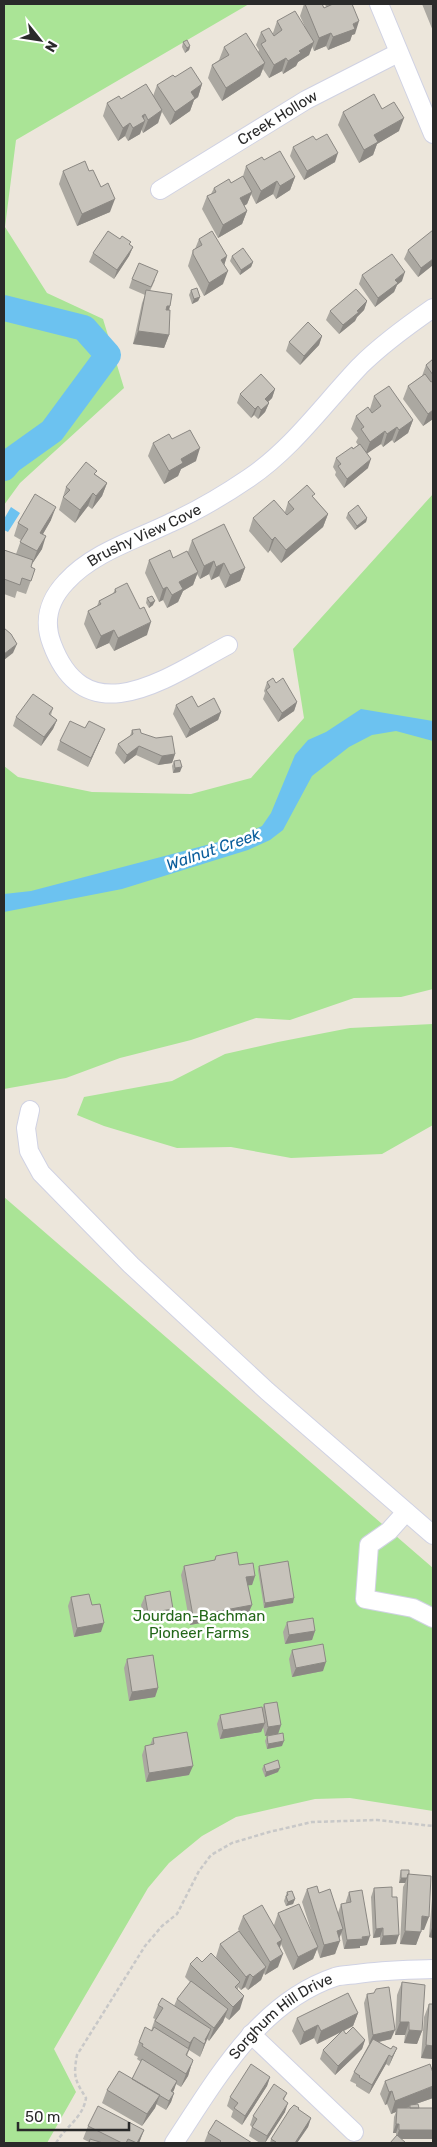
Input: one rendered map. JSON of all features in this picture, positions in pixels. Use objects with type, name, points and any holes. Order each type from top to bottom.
[{"type":"street","points":[[379,4],[433,134]]},
{"type":"street","name":"Creek Hollow","points":[[160,190],[306,100],[398,53]]},
{"type":"street","name":"Brushy View Cove","points":[[228,645],[144,688],[126,693],[102,693],[83,686],[67,673],[51,642],[48,615],[55,596],[64,584],[84,566],[205,505],[262,468],[301,434],[373,353],[433,308]]},
{"type":"street","points":[[30,1110],[26,1128],[29,1151],[41,1173],[138,1272],[267,1391],[433,1535]]},
{"type":"street","points":[[406,1512],[390,1531],[369,1545],[365,1599],[413,1608],[433,1618]]},
{"type":"street","name":"Sorghum Hill Drive","points":[[174,2143],[221,2072],[252,2034],[294,1996],[336,1976],[382,1970],[433,1970]]},
{"type":"street","points":[[252,2034],[354,2132]]},
{"type":"path","points":[[56,2143],[79,2117],[85,2106],[86,2098],[76,2083],[74,2072],[77,2055],[145,1946],[162,1926],[177,1914],[198,1871],[211,1855],[232,1843],[312,1822],[377,1820],[433,1826]]},
{"type":"green space","points":[[4,4],[249,4],[16,140],[5,227],[47,293],[103,319],[124,388],[20,483],[4,505]]},
{"type":"green space","points":[[433,494],[433,989],[401,997],[354,998],[290,1020],[256,1018],[191,1040],[120,1058],[66,1078],[4,1089],[4,766],[18,777],[92,792],[191,794],[251,778],[304,718],[293,649]]},
{"type":"green space","points":[[433,1024],[433,1125],[382,1154],[291,1158],[231,1147],[177,1148],[104,1126],[77,1115],[84,1097],[172,1081],[225,1054],[350,1028]]},
{"type":"green space","name":"Jourdan-Bachman Pioneer Farms","points":[[4,1197],[433,1568],[433,1811],[350,1798],[315,1799],[236,1817],[202,1836],[169,1863],[148,1888],[54,2049],[76,2092],[47,2143],[4,2143]]},
{"type":"water","points":[[11,507],[20,513],[8,532],[4,530],[4,519]]},
{"type":"water","name":"Walnut Creek","points":[[361,709],[433,721],[433,741],[396,731],[372,735],[349,747],[312,776],[283,830],[270,840],[248,850],[122,889],[4,912],[4,894],[31,891],[241,836],[262,826],[271,813],[295,755],[308,740],[326,732]]},
{"type":"building","points":[[305,4],[322,4],[324,8],[333,4],[352,4],[359,21],[353,24],[355,29],[333,37],[331,33],[319,38]]},
{"type":"building","points":[[295,11],[314,42],[299,51],[301,53],[288,61],[286,58],[274,65],[261,44],[266,41],[261,32],[269,28],[274,36],[282,30],[277,21]]},
{"type":"building","points":[[246,33],[265,63],[226,88],[212,65],[229,55],[224,47]]},
{"type":"building","points":[[187,40],[190,46],[187,48],[183,42]]},
{"type":"building","points":[[191,67],[202,84],[191,92],[195,98],[175,112],[157,85]]},
{"type":"building","points":[[146,84],[162,110],[148,120],[145,114],[142,116],[145,121],[133,128],[130,123],[123,128],[107,103],[119,96],[121,99]]},
{"type":"building","points":[[374,94],[382,109],[394,102],[404,118],[374,135],[378,142],[364,150],[343,112]]},
{"type":"building","points":[[327,134],[338,153],[307,171],[293,147],[313,136],[316,140]]},
{"type":"building","points":[[280,151],[295,177],[280,186],[277,181],[261,191],[246,166],[262,157],[264,160]]},
{"type":"building","points":[[85,161],[89,171],[93,170],[101,187],[108,183],[115,199],[82,214],[63,171]]},
{"type":"building","points":[[243,176],[252,192],[240,198],[247,211],[223,225],[207,196],[216,192],[214,188],[229,179],[231,183]]},
{"type":"building","points":[[433,230],[433,259],[421,268],[408,250]]},
{"type":"building","points":[[108,231],[120,239],[122,236],[131,242],[129,244],[133,247],[117,270],[93,253]]},
{"type":"building","points":[[212,231],[227,256],[221,260],[228,271],[209,283],[193,254],[193,250],[202,245],[199,239]]},
{"type":"building","points":[[243,248],[253,262],[241,270],[232,256]]},
{"type":"building","points":[[392,254],[405,272],[395,280],[398,283],[378,298],[362,275]]},
{"type":"building","points":[[139,263],[158,271],[151,287],[132,279]]},
{"type":"building","points":[[197,288],[200,297],[194,299],[191,290]]},
{"type":"building","points":[[356,289],[367,301],[357,311],[359,312],[343,325],[330,311]]},
{"type":"building","points":[[146,290],[172,294],[170,306],[167,306],[166,310],[170,310],[169,335],[138,331]]},
{"type":"building","points":[[308,322],[322,336],[304,356],[289,342]]},
{"type":"building","points":[[433,359],[433,375],[426,365]]},
{"type":"building","points":[[261,374],[275,389],[265,399],[269,403],[261,410],[258,406],[255,409],[240,394]]},
{"type":"building","points":[[425,374],[431,382],[433,381],[433,410],[428,414],[408,386]]},
{"type":"building","points":[[389,386],[413,420],[399,430],[397,427],[387,434],[385,431],[370,442],[361,429],[364,427],[356,416],[368,407],[372,413],[381,406],[374,396]]},
{"type":"building","points":[[190,430],[200,448],[181,459],[183,463],[169,471],[153,443],[169,434],[172,439]]},
{"type":"building","points":[[360,444],[371,459],[347,479],[338,466],[341,464],[336,458]]},
{"type":"building","points":[[86,462],[97,471],[94,474],[107,483],[96,496],[93,493],[80,510],[63,497],[70,490],[66,487]]},
{"type":"building","points":[[307,485],[315,494],[312,496],[328,514],[286,550],[275,537],[272,540],[253,518],[274,500],[287,515],[294,509],[288,502]]},
{"type":"building","points":[[35,494],[56,507],[40,533],[46,536],[37,551],[20,542],[28,529],[18,523]]},
{"type":"building","points":[[358,505],[367,518],[357,526],[348,513]]},
{"type":"building","points":[[224,524],[245,568],[230,575],[224,563],[216,567],[214,561],[204,566],[192,540]]},
{"type":"building","points":[[4,550],[33,560],[31,567],[35,569],[31,581],[22,578],[20,585],[4,579]]},
{"type":"building","points":[[170,550],[173,558],[187,551],[198,572],[179,582],[183,589],[172,595],[167,587],[163,589],[149,560]]},
{"type":"building","points":[[127,583],[140,609],[144,607],[151,622],[118,638],[114,630],[101,636],[88,611],[101,604],[99,601],[116,592],[115,589]]},
{"type":"building","points":[[152,596],[155,601],[150,603],[147,598]]},
{"type":"building","points":[[4,628],[11,634],[17,644],[4,654]]},
{"type":"building","points":[[273,678],[276,683],[283,678],[297,702],[282,713],[266,690],[270,687],[267,682]]},
{"type":"building","points":[[33,694],[53,708],[49,714],[57,720],[44,737],[16,717]]},
{"type":"building","points":[[192,696],[198,707],[214,698],[221,712],[190,729],[176,705]]},
{"type":"building","points":[[70,721],[85,728],[89,721],[105,729],[91,758],[60,741]]},
{"type":"building","points":[[140,729],[141,733],[156,738],[172,736],[175,754],[162,756],[139,746],[127,755],[118,744],[133,734],[132,730]]},
{"type":"building","points":[[180,760],[182,767],[175,768],[174,761]]},
{"type":"building","points":[[237,1552],[239,1565],[253,1563],[255,1576],[246,1577],[252,1605],[193,1616],[184,1566],[215,1560],[216,1556]]},
{"type":"building","points":[[288,1561],[294,1598],[265,1603],[259,1566]]},
{"type":"building","points":[[170,1591],[173,1609],[148,1613],[145,1596]]},
{"type":"building","points":[[89,1594],[92,1605],[100,1604],[104,1623],[77,1628],[71,1597]]},
{"type":"building","points":[[313,1618],[315,1631],[289,1635],[287,1622]]},
{"type":"building","points":[[323,1644],[326,1662],[296,1668],[292,1650]]},
{"type":"building","points":[[153,1655],[158,1688],[132,1692],[127,1659]]},
{"type":"building","points":[[277,1702],[281,1725],[268,1727],[264,1704]]},
{"type":"building","points":[[262,1707],[265,1723],[223,1730],[220,1715]]},
{"type":"building","points":[[187,1732],[193,1766],[149,1773],[145,1746],[154,1744],[153,1738]]},
{"type":"building","points":[[283,1733],[284,1741],[268,1744],[267,1736]]},
{"type":"building","points":[[278,1760],[280,1768],[266,1772],[264,1765]]},
{"type":"building","points":[[401,1870],[409,1870],[407,1878],[401,1878]]},
{"type":"building","points":[[408,1874],[431,1876],[429,1917],[422,1916],[421,1932],[405,1931]]},
{"type":"building","points":[[317,1886],[319,1893],[330,1889],[343,1929],[337,1931],[340,1941],[324,1945],[307,1889]]},
{"type":"building","points":[[392,1887],[392,1897],[397,1897],[399,1935],[383,1936],[383,1928],[376,1929],[374,1888]]},
{"type":"building","points":[[362,1890],[370,1936],[362,1937],[363,1939],[347,1940],[341,1904],[351,1902],[349,1892]]},
{"type":"building","points":[[292,1891],[295,1899],[288,1902],[287,1892]]},
{"type":"building","points":[[299,1904],[318,1947],[298,1957],[278,1913]]},
{"type":"building","points":[[262,1905],[282,1940],[277,1943],[283,1954],[270,1962],[243,1916]]},
{"type":"building","points":[[239,1931],[266,1967],[253,1977],[250,1974],[246,1977],[220,1944]]},
{"type":"building","points":[[211,1953],[240,1982],[235,1987],[244,1996],[233,2007],[190,1964],[197,1957],[202,1962]]},
{"type":"building","points":[[191,1981],[228,2009],[214,2028],[177,1999]]},
{"type":"building","points":[[402,1982],[425,1985],[422,2031],[409,2030],[409,2022],[400,2022]]},
{"type":"building","points":[[389,1987],[395,2030],[373,2035],[367,1994],[374,1993],[376,1989]]},
{"type":"building","points":[[348,1993],[358,2013],[321,2031],[318,2025],[304,2032],[297,2018]]},
{"type":"building","points":[[162,1998],[211,2029],[204,2044],[194,2037],[190,2043],[155,2021],[163,2008],[158,2005]]},
{"type":"building","points":[[429,2004],[433,2004],[433,2046],[426,2045]]},
{"type":"building","points":[[145,2027],[152,2031],[154,2027],[189,2049],[186,2055],[193,2060],[186,2074],[142,2046],[143,2044],[139,2042]]},
{"type":"building","points":[[353,2027],[365,2040],[338,2066],[323,2050],[343,2030],[346,2034]]},
{"type":"building","points":[[373,2039],[391,2049],[393,2046],[397,2048],[392,2057],[389,2055],[372,2085],[354,2072]]},
{"type":"building","points":[[142,2059],[177,2081],[171,2091],[174,2093],[169,2101],[132,2079]]},
{"type":"building","points":[[251,2064],[270,2077],[245,2116],[234,2108],[238,2103],[230,2097]]},
{"type":"building","points":[[430,2064],[433,2073],[433,2086],[395,2101],[392,2091],[389,2092],[385,2081]]},
{"type":"building","points":[[119,2071],[160,2095],[147,2114],[107,2090]]},
{"type":"building","points":[[274,2084],[287,2093],[283,2099],[288,2103],[267,2136],[252,2127],[257,2119],[253,2116]]},
{"type":"building","points":[[418,2104],[419,2108],[410,2108],[410,2105]]},
{"type":"building","points":[[294,2105],[311,2118],[295,2143],[276,2143],[271,2139]]},
{"type":"building","points":[[98,2106],[144,2130],[137,2143],[128,2139],[126,2143],[122,2143],[88,2126]]},
{"type":"building","points":[[397,2108],[433,2108],[433,2130],[399,2130],[399,2124],[396,2124]]},
{"type":"building","points":[[216,2120],[252,2143],[219,2143],[221,2141],[208,2133]]},
{"type":"building","points":[[397,2135],[406,2143],[390,2143]]},
{"type":"building","points":[[90,2139],[103,2143],[89,2143]]},
{"type":"waterway","points":[[4,308],[84,328],[108,355],[52,431],[10,461],[4,468]]}]
